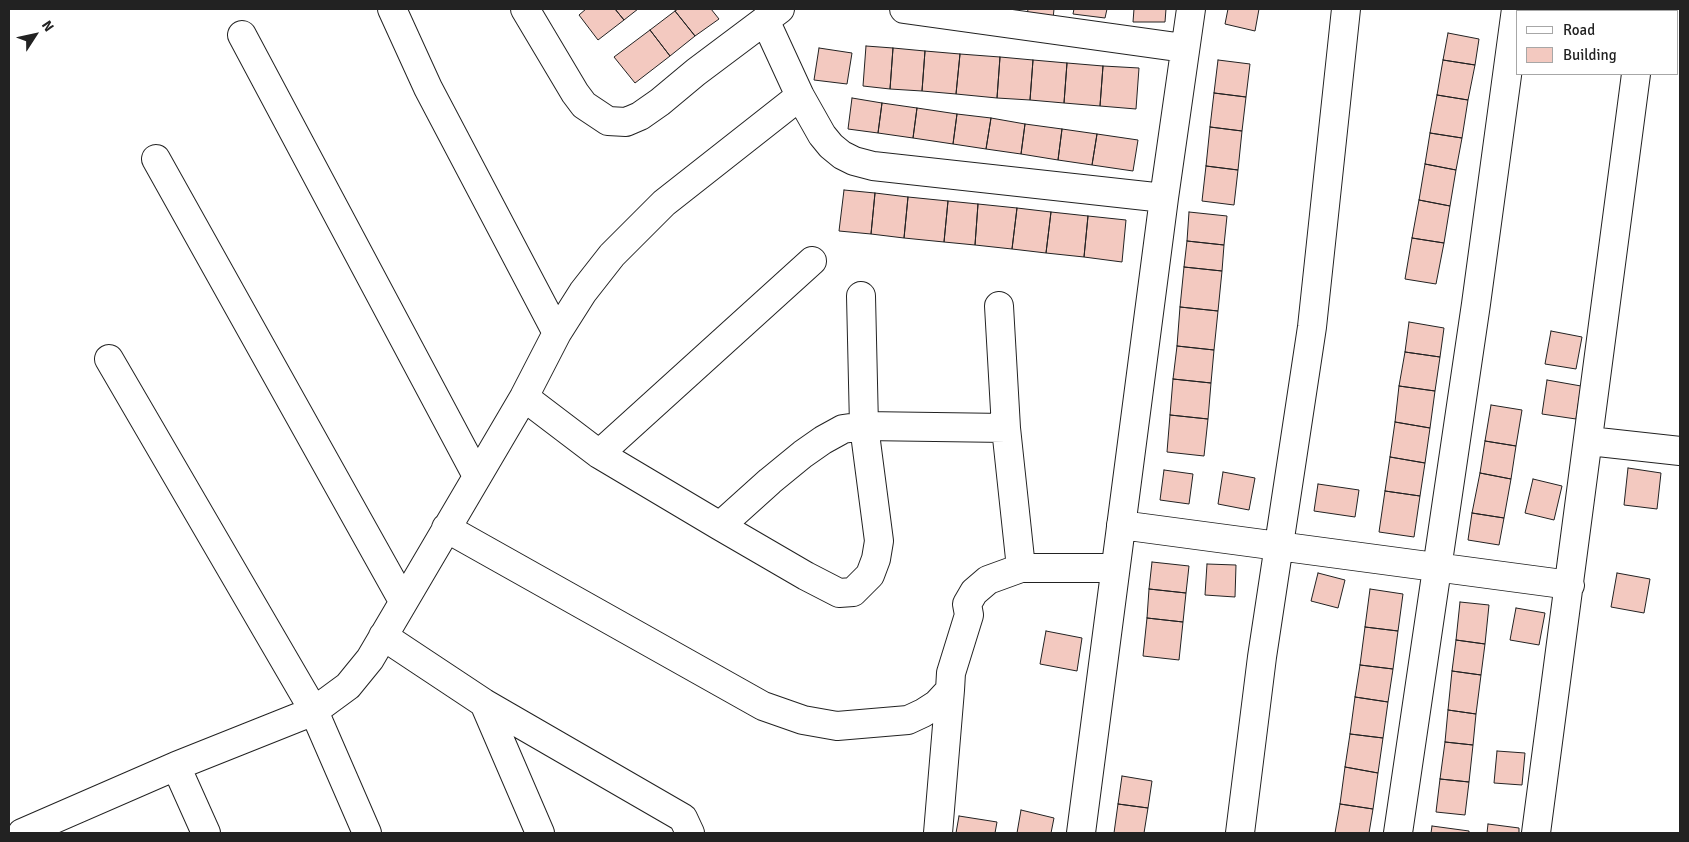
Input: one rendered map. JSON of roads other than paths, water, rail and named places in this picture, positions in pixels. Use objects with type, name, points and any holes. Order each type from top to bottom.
[{"type":"street","points":[[392,9],[428,88],[557,333]]},
{"type":"street","points":[[525,9],[584,106],[608,121],[626,122],[640,116],[773,14],[800,96],[822,135],[831,146],[842,155],[854,161],[873,166],[1164,198]]},
{"type":"street","points":[[904,9],[1184,48]]},
{"type":"street","points":[[1081,833],[1184,48],[1191,9]]},
{"type":"street","points":[[1240,833],[1262,657],[1312,327],[1346,9]]},
{"type":"street","points":[[1398,833],[1476,304],[1516,9]]},
{"type":"street","points":[[242,36],[477,476]]},
{"type":"street","points":[[1536,833],[1636,75]]},
{"type":"street","points":[[22,833],[64,825],[176,766],[314,711],[348,686],[370,659],[524,397],[557,333],[583,292],[612,255],[664,203],[800,96]]},
{"type":"street","points":[[156,159],[403,601]]},
{"type":"street","points":[[599,454],[812,261]]},
{"type":"street","points":[[524,397],[599,454],[720,526],[839,593],[853,592],[870,575],[876,559],[879,541],[864,426],[861,296]]},
{"type":"street","points":[[999,306],[1006,428],[1021,568]]},
{"type":"street","points":[[109,359],[314,711],[367,833]]},
{"type":"street","points":[[720,526],[770,481],[823,440],[843,429],[864,426],[1006,428]]},
{"type":"street","points":[[1589,441],[1680,452]]},
{"type":"street","points":[[1121,525],[1570,585]]},
{"type":"street","points":[[446,528],[763,706],[803,720],[837,726],[908,720],[923,714],[937,704],[950,690]]},
{"type":"street","points":[[938,833],[951,672],[969,616],[967,604],[974,592],[988,580],[1021,568],[1115,568]]},
{"type":"street","points":[[383,636],[484,703],[683,818],[690,833]]},
{"type":"street","points":[[484,703],[540,833]]},
{"type":"street","points":[[176,766],[206,833]]}]
